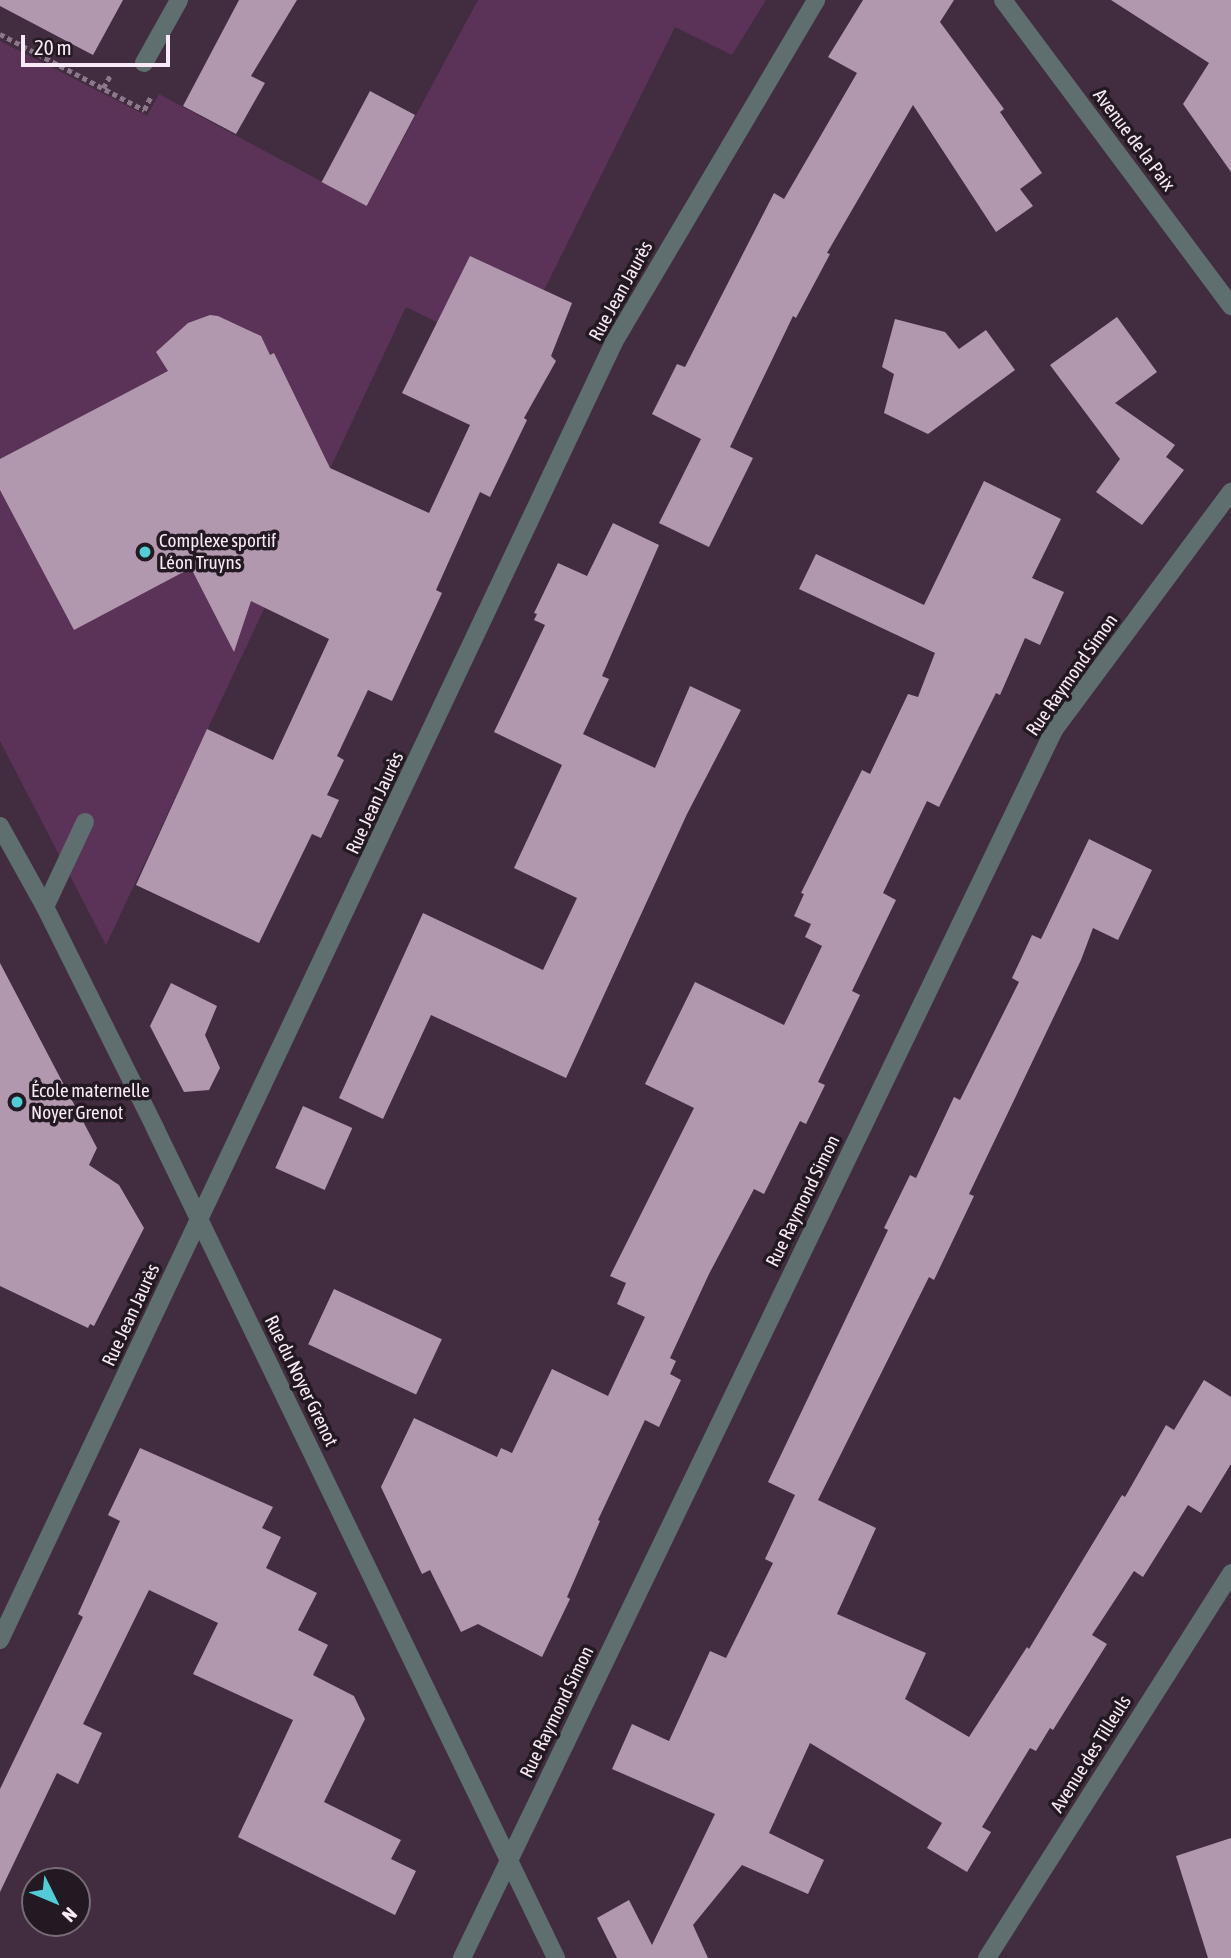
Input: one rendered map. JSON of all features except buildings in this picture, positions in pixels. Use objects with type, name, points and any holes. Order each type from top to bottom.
[{"type":"street","points":[[144,63],[179,0]]},
{"type":"street","name":"Rue Jean Jaurès","points":[[0,1640],[614,342],[816,0]]},
{"type":"street","name":"Avenue de la Paix","points":[[1003,0],[1231,306]]},
{"type":"street","name":"Rue Raymond Simon","points":[[462,1958],[1054,730],[1231,492]]},
{"type":"street","points":[[45,907],[85,822]]},
{"type":"street","name":"Rue du Noyer Grenot","points":[[0,826],[45,907],[556,1958]]},
{"type":"street","name":"Avenue des Tilleuls","points":[[987,1958],[1231,1573]]},
{"type":"path","points":[[0,34],[144,110]]},
{"type":"path","points":[[103,88],[112,72]]},
{"type":"shaded area","name":"Complexe sportif Léon Truyns","points":[[478,0],[766,0],[732,55],[675,27],[544,290],[572,303],[551,355],[556,361],[548,376],[406,307],[106,945],[0,741],[0,41],[147,116],[159,94],[367,206]]},
{"type":"place","name":"Complexe sportif Léon Truyns","points":[[145,552]]},
{"type":"place","name":"École maternelle Noyer Grenot","points":[[17,1102]]}]
